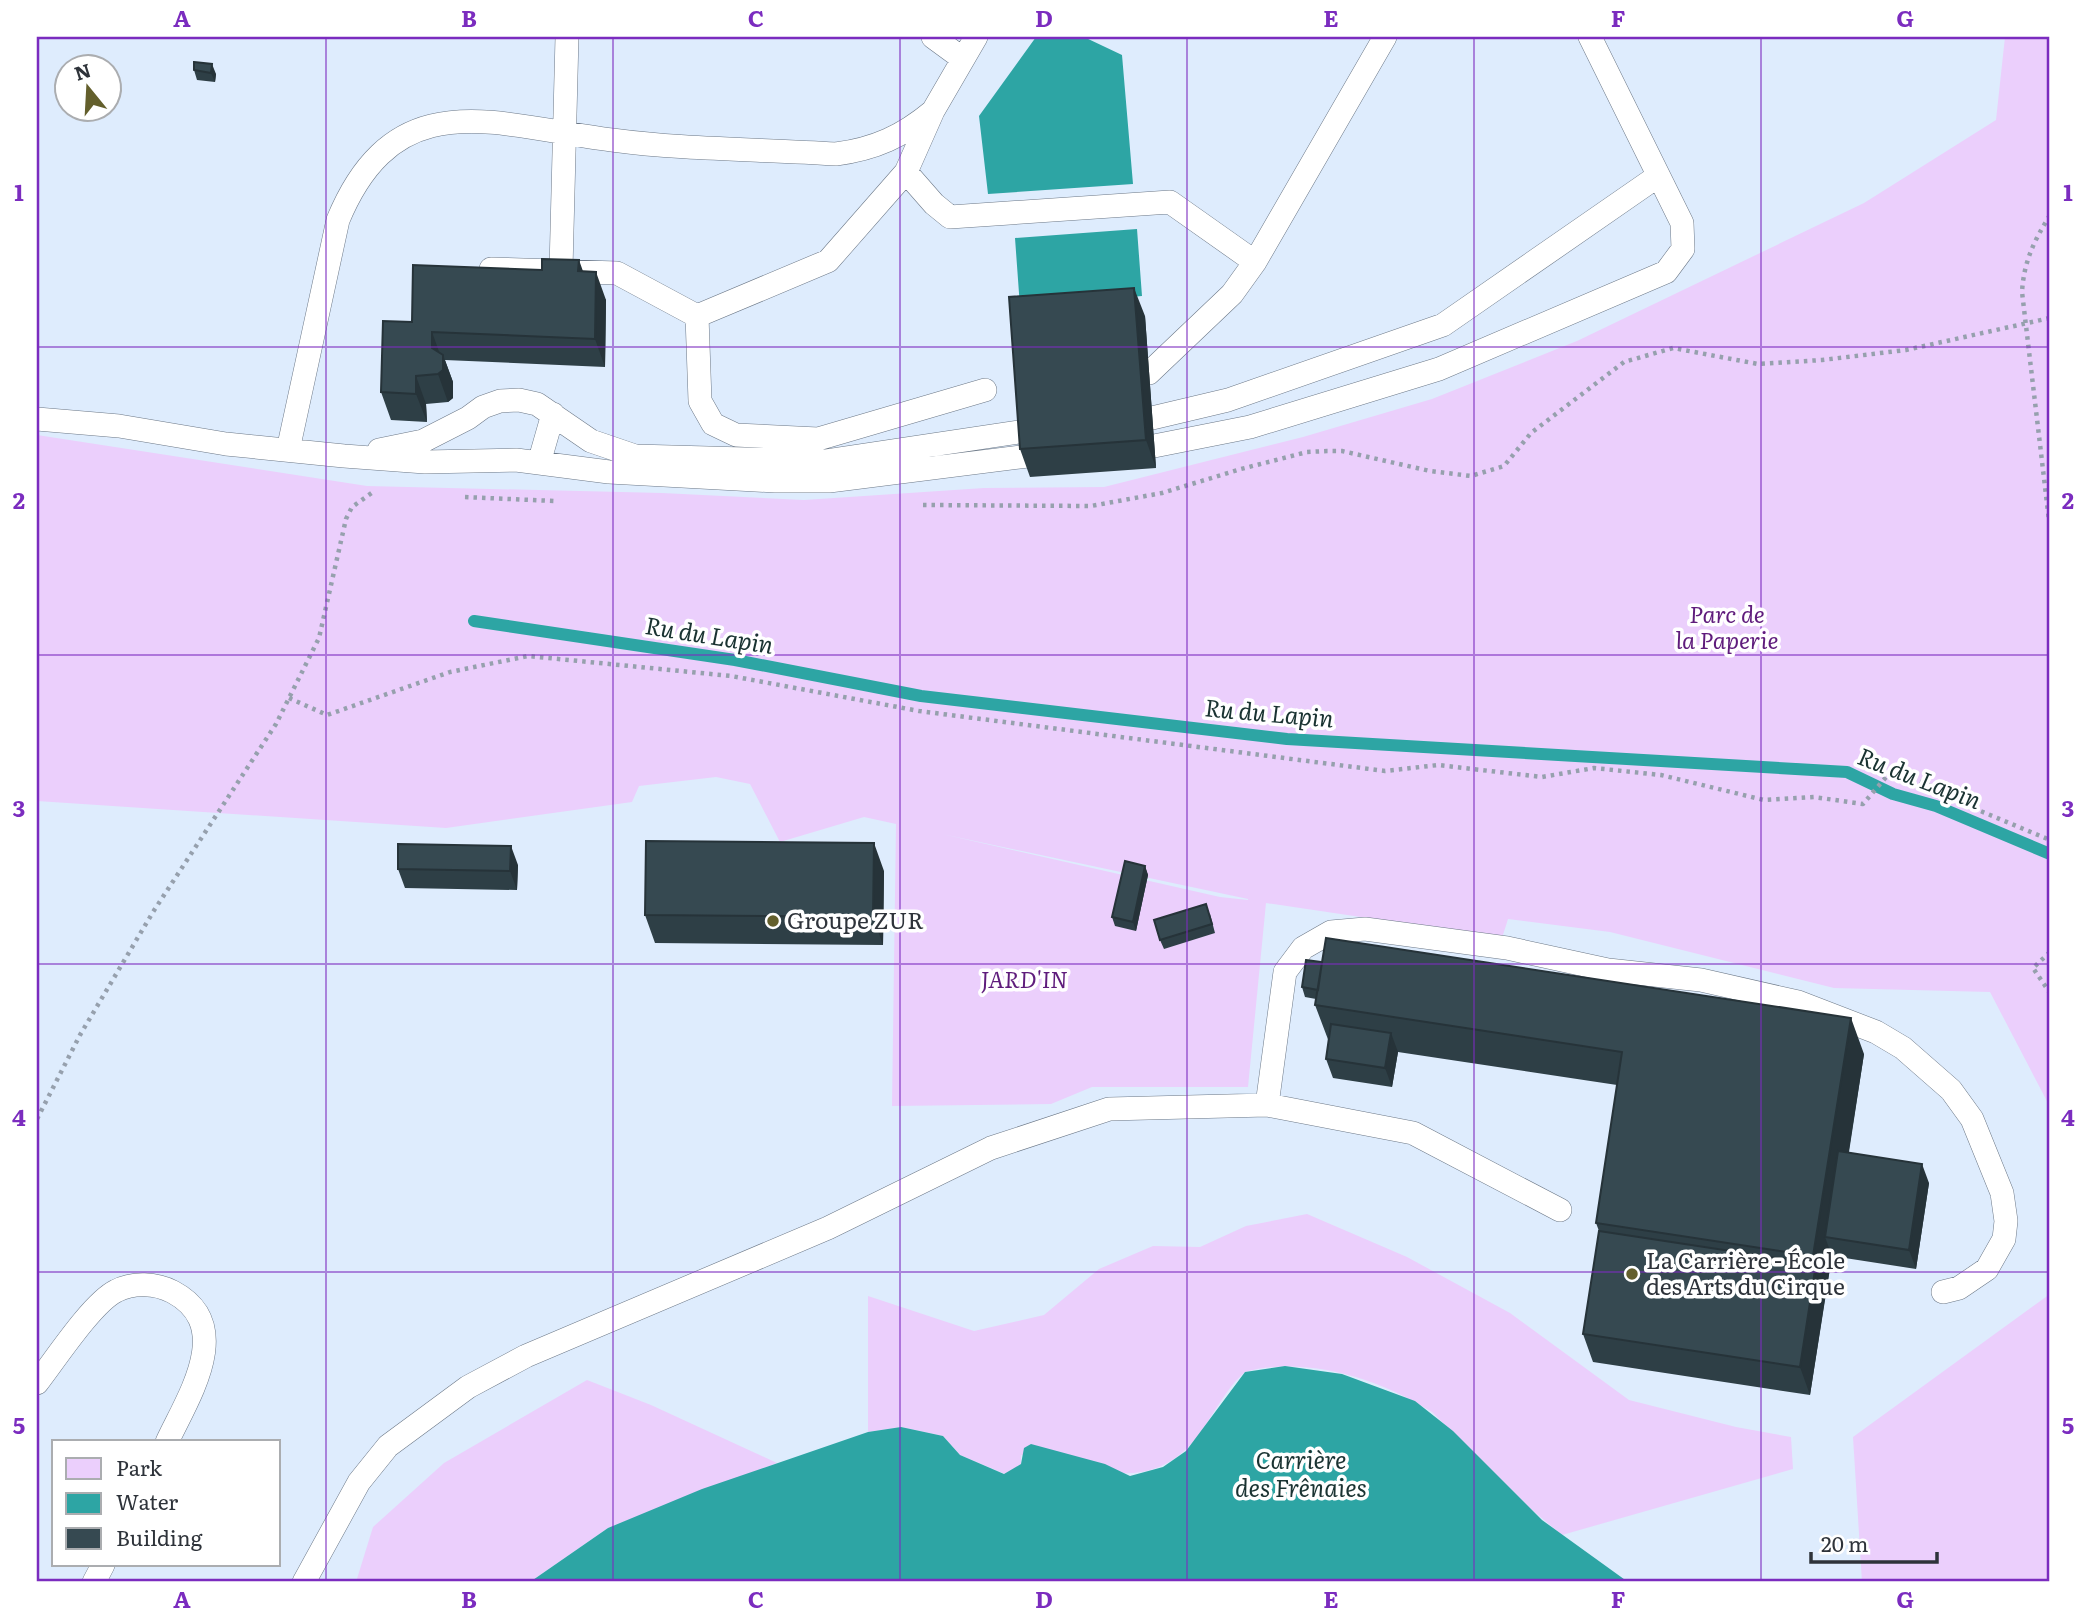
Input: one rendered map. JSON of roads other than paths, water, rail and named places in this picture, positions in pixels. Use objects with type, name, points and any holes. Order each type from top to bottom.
[{"type":"lane","points":[[561,269],[567,37]]},
{"type":"lane","points":[[933,37],[963,59]]},
{"type":"lane","points":[[697,316],[828,261],[906,172],[933,111],[976,37]]},
{"type":"lane","points":[[1149,373],[1233,295],[1255,262],[1385,37]]},
{"type":"lane","points":[[1154,446],[1250,427],[1439,369],[1666,272],[1676,262],[1684,236],[1682,223],[1590,37]]},
{"type":"lane","points":[[288,450],[338,220],[347,197],[368,168],[396,144],[440,123],[489,120],[612,141],[836,154],[863,150],[889,141],[933,111]]},
{"type":"lane","points":[[906,172],[934,204],[950,216],[1170,202],[1255,262]]},
{"type":"lane","points":[[1153,418],[1228,400],[1443,326],[1658,176]]},
{"type":"lane","points":[[473,268],[618,273],[697,316]]},
{"type":"lane","points":[[697,316],[700,401],[713,424],[736,435],[818,439],[985,390]]},
{"type":"lane","points":[[352,456],[424,441],[483,407],[500,401],[519,400],[537,404],[592,441],[635,456],[803,463],[1026,431]]},
{"type":"lane","points":[[539,463],[553,414]]},
{"type":"lane","points":[[37,419],[119,426],[288,450],[425,462],[516,460],[609,472],[829,481],[1028,456]]},
{"type":"lane","points":[[1267,1105],[1284,972],[1298,954],[1315,939],[1348,929],[1507,948],[1608,970],[1701,981],[1798,1002],[1876,1032],[1903,1048],[1943,1082],[1972,1119],[2002,1193],[2006,1221],[2004,1239],[1987,1269],[1959,1288],[1943,1292]]},
{"type":"lane","points":[[304,1582],[359,1482],[388,1446],[468,1387],[526,1356],[828,1228],[991,1148],[1109,1109],[1267,1105],[1413,1133],[1560,1210]]},
{"type":"lane","points":[[37,1383],[100,1302],[116,1291],[144,1285],[172,1291],[197,1314],[204,1330],[206,1348],[203,1365],[168,1440]]},
{"type":"lane","points":[[93,1582],[102,1566]]},
{"type":"water","points":[[1036,37],[1084,37],[1122,55],[1133,184],[988,194],[979,116]]},
{"type":"water","points":[[1137,229],[1142,296],[1020,307],[1015,238]]},
{"type":"water","name":"Carrière des Frênaies","points":[[1285,1366],[1342,1374],[1415,1401],[1453,1431],[1542,1520],[1628,1582],[530,1582],[608,1528],[702,1489],[868,1432],[901,1427],[943,1436],[960,1455],[1004,1474],[1021,1464],[1024,1448],[1031,1444],[1105,1464],[1130,1476],[1163,1467],[1186,1451],[1245,1372]]},
{"type":"waterway","name":"Ru du Lapin","points":[[474,621],[735,660],[921,696],[1287,739],[1847,772],[1893,794],[1936,806],[2050,854]]},
{"type":"place","name":"Groupe ZUR","points":[[773,921]]},
{"type":"place","name":"La Carrière - École des Arts du Cirque","points":[[1632,1274]]},
{"type":"park label","name":"Parc de la Paperie","points":[[1727,628]]},
{"type":"park label","name":"JARD'IN","points":[[1024,980]]}]
